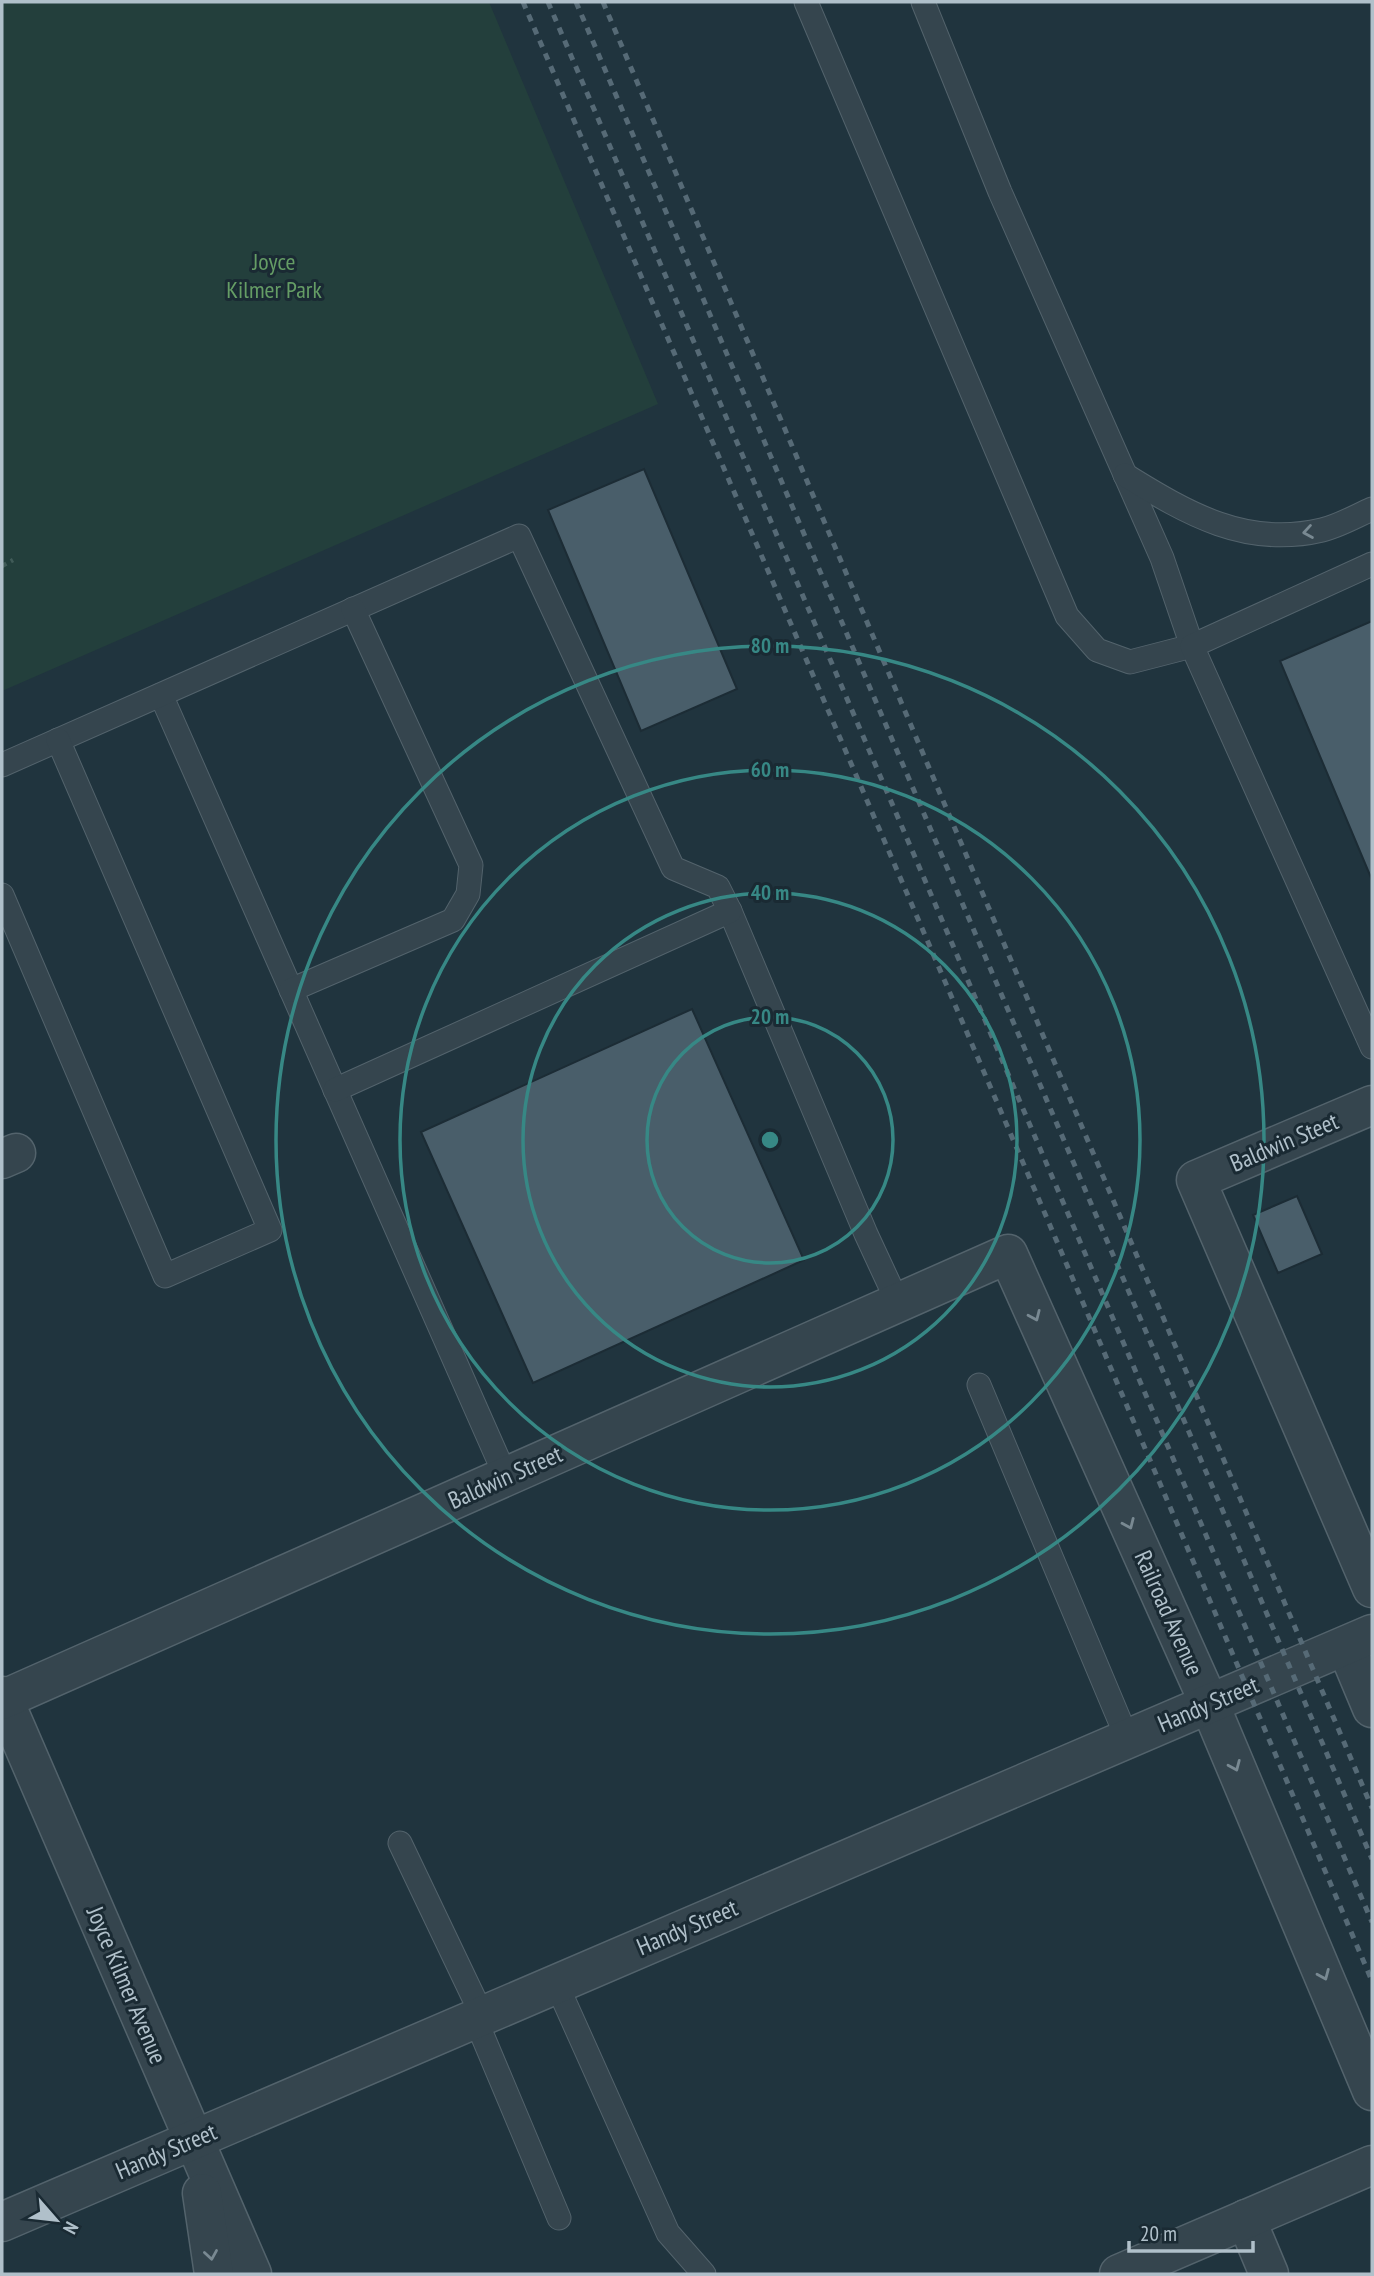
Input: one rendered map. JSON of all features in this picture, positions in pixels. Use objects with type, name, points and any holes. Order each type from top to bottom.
[{"type":"street","name":"Baldwin Steet","points":[[1372,1105],[1196,1180],[1372,1588]]},
{"type":"street","name":"Baldwin Street","points":[[2,1698],[1007,1254]]},
{"type":"street","name":"Railroad Avenue","points":[[1007,1254],[1209,1703],[1372,2091]]},
{"type":"street","name":"Handy Street","points":[[2,2222],[1359,1640]]},
{"type":"street","points":[[1359,1640],[1372,1708]]},
{"type":"street","name":"Joyce Kilmer Avenue","points":[[2,1698],[252,2274]]},
{"type":"street","points":[[194,2138],[214,2274]]},
{"type":"street","points":[[1119,2274],[1372,2165]]},
{"type":"street","points":[[1246,2219],[1269,2274]]},
{"type":"lane","points":[[806,2],[1067,616],[1097,650],[1130,662],[1192,646],[1372,564]]},
{"type":"lane","points":[[923,2],[1000,192],[1162,558],[1192,646],[1372,1047]]},
{"type":"lane","points":[[1125,475],[1207,522],[1280,536],[1324,530],[1372,509]]},
{"type":"lane","points":[[2,765],[519,536],[673,868],[718,887],[730,911],[866,1234],[898,1303]]},
{"type":"lane","points":[[291,990],[453,920],[468,894],[471,865],[353,609]]},
{"type":"lane","points":[[161,695],[506,1477]]},
{"type":"lane","points":[[2,895],[165,1276],[270,1230],[58,740]]},
{"type":"lane","points":[[335,1090],[730,911]]},
{"type":"lane","points":[[979,1385],[1127,1738]]},
{"type":"lane","points":[[400,1843],[478,2017],[559,2218]]},
{"type":"lane","points":[[556,1983],[668,2233],[704,2274]]},
{"type":"path","points":[[2,566],[13,560]]},
{"type":"green space","name":"Joyce Kilmer Park","points":[[2,2],[489,2],[658,404],[2,691]]},
{"type":"building","points":[[644,469],[737,689],[641,731],[548,510]]},
{"type":"building","points":[[1372,621],[1372,880],[1280,661]]},
{"type":"building","points":[[692,1009],[804,1260],[533,1383],[421,1132]]},
{"type":"building","points":[[1297,1196],[1322,1254],[1278,1273],[1253,1215]]},
{"type":"railway","points":[[523,2],[1372,1981]]},
{"type":"railway","points":[[548,2],[1372,1922]]},
{"type":"railway","points":[[576,2],[1372,1859]]},
{"type":"railway","points":[[603,2],[1372,1808]]}]
